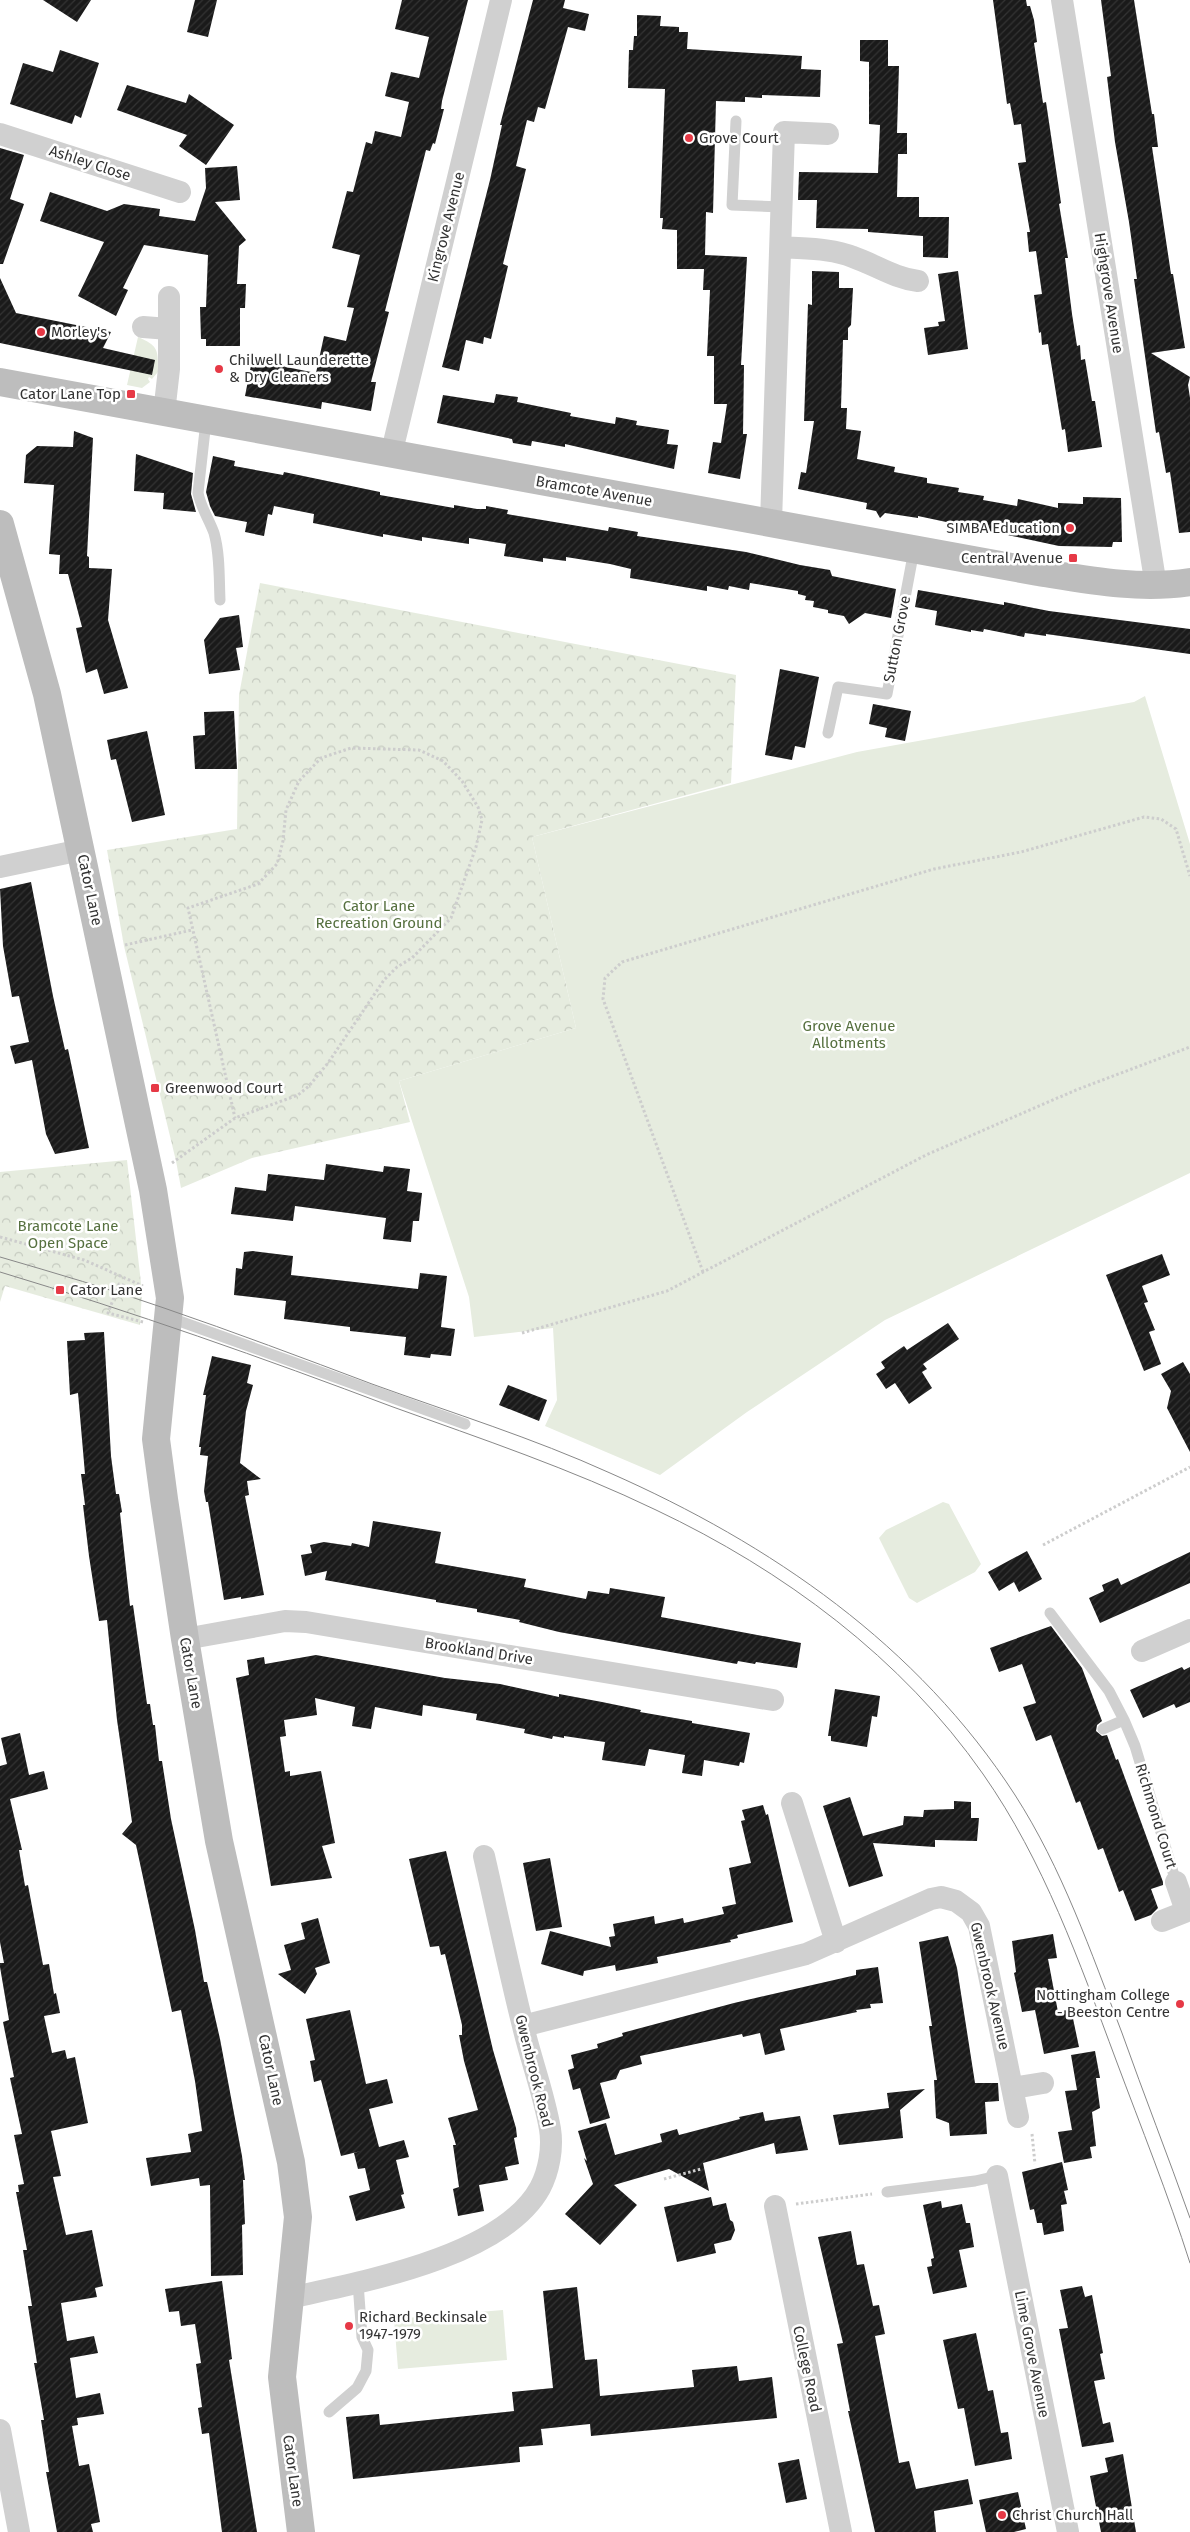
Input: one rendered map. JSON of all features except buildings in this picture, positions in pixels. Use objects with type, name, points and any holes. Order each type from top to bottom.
[{"type":"street","name":"Kingrove Avenue","points":[[391,455],[500,0]]},
{"type":"street","name":"Highgrove Avenue","points":[[1062,0],[1156,586]]},
{"type":"street","points":[[771,522],[785,124],[828,134]]},
{"type":"street","name":"Ashley Close","points":[[0,134],[180,192]]},
{"type":"street","points":[[781,247],[837,252],[854,257],[904,279],[918,281]]},
{"type":"street","points":[[164,413],[169,369],[169,297]]},
{"type":"street","points":[[143,327],[169,329]]},
{"type":"street","name":"Bramcote Avenue","points":[[0,382],[1038,572],[1106,582],[1156,586],[1190,582]]},
{"type":"street","name":"Cator Lane","points":[[0,524],[47,694],[150,1175],[169,1279],[159,1321],[156,1438],[185,1639],[219,1841],[292,2162],[298,2217],[282,2377],[302,2532]]},
{"type":"street","points":[[0,867],[81,850]]},
{"type":"street","name":"Brookland Drive","points":[[185,1639],[285,1622],[306,1622],[773,1700]]},
{"type":"street","points":[[1142,1651],[1190,1630]]},
{"type":"street","points":[[792,1803],[836,1942]]},
{"type":"street","name":"Gwenbrook Road","points":[[289,2298],[358,2283],[417,2266],[476,2242],[503,2227],[526,2208],[540,2188],[549,2159],[550,2128],[523,2026],[484,1856]]},
{"type":"street","name":"Richmond Court","points":[[1176,1882],[1188,1911]]},
{"type":"street","name":"Gwenbrook Avenue","points":[[523,2026],[806,1954],[912,1906],[941,1897],[967,1908],[971,1912],[980,1932],[1018,2117]]},
{"type":"street","points":[[1162,1921],[1188,1911]]},
{"type":"street","points":[[1013,2088],[1043,2083]]},
{"type":"street","name":"Lime Grove Avenue","points":[[997,2176],[1068,2532]]},
{"type":"street","name":"College Road","points":[[774,2206],[841,2532]]},
{"type":"street","points":[[0,2430],[18,2532]]},
{"type":"lane","points":[[736,121],[732,206],[782,207]]},
{"type":"lane","points":[[206,421],[198,493],[200,504],[214,533],[218,558],[220,600]]},
{"type":"lane","name":"Sutton Grove","points":[[828,732],[838,687],[887,694],[915,548]]},
{"type":"lane","points":[[159,1321],[465,1424]]},
{"type":"lane","name":"Richmond Court","points":[[1050,1613],[1109,1691],[1124,1720],[1176,1882]]},
{"type":"lane","points":[[1103,1729],[1124,1720]]},
{"type":"lane","points":[[887,2192],[975,2181],[997,2176]]},
{"type":"lane","points":[[329,2412],[358,2388],[367,2365],[368,2350],[362,2337],[358,2283]]},
{"type":"path","points":[[150,1175],[176,1161],[235,1118],[298,1095],[309,1086],[328,1063],[384,980],[397,967],[412,958],[451,918],[482,820],[478,807],[462,781],[443,760],[419,750],[351,748],[321,758],[299,781],[286,810],[283,841],[277,864],[258,884],[188,908],[235,1118]]},
{"type":"path","points":[[703,1272],[603,999],[604,978],[622,962],[934,868],[1021,852],[1144,817],[1161,819],[1176,829],[1190,876]]},
{"type":"path","points":[[103,951],[192,930]]},
{"type":"path","points":[[522,1333],[667,1291],[926,1155],[1076,1090],[1190,1047]]},
{"type":"path","points":[[0,1236],[84,1260],[123,1276],[150,1292],[119,1284],[108,1313],[159,1321]]},
{"type":"path","points":[[1043,1545],[1190,1467]]},
{"type":"path","points":[[664,2179],[701,2168]]},
{"type":"path","points":[[774,2206],[887,2192]]},
{"type":"green space","points":[[138,337],[154,346],[158,359],[158,372],[152,379],[149,377],[150,382],[142,388],[127,385]]},
{"type":"green space","name":"Cator Lane Recreation Ground","points":[[260,583],[736,675],[731,783],[532,837],[576,1028],[399,1081],[410,1122],[252,1158],[181,1188],[124,946],[107,850],[237,829],[239,695]]},
{"type":"green space","name":"Grove Avenue Allotments","points":[[1145,696],[1190,844],[1190,1173],[885,1320],[747,1412],[660,1475],[545,1426],[557,1400],[553,1328],[474,1337],[469,1297],[399,1081],[576,1028],[532,837],[857,752],[1134,702]]},
{"type":"green space","name":"Bramcote Lane Open Space","points":[[127,1160],[142,1292],[140,1325],[5,1286],[0,1302],[0,1172]]},
{"type":"green space","points":[[943,1502],[949,1504],[981,1564],[975,1572],[917,1603],[909,1598],[879,1538],[886,1530]]},
{"type":"green space","points":[[503,2310],[507,2360],[398,2369],[394,2319]]},
{"type":"tram line","points":[[0,1257],[190,1317],[581,1460],[670,1501],[728,1532],[836,1604],[887,1646],[933,1691],[976,1741],[1015,1795],[1032,1823],[1061,1881],[1087,1941],[1190,2218]]},
{"type":"tram line","points":[[0,1272],[149,1319],[247,1353],[592,1481],[656,1510],[749,1560],[794,1589],[837,1621],[916,1692],[951,1732],[983,1774],[1005,1807],[1024,1841],[1074,1949],[1173,2212],[1190,2263]]},
{"type":"place","name":"Grove Court","points":[[689,138]]},
{"type":"place","name":"Morley's","points":[[41,332]]},
{"type":"place","name":"Chilwell Launderette & Dry Cleaners","points":[[219,369]]},
{"type":"place","name":"Cator Lane Top","points":[[131,394]]},
{"type":"place","name":"SIMBA Education","points":[[1070,528]]},
{"type":"place","name":"Central Avenue","points":[[1073,558]]},
{"type":"place","name":"Greenwood Court","points":[[155,1088]]},
{"type":"place","name":"Cator Lane","points":[[60,1290]]},
{"type":"place","name":"Nottingham College - Beeston Centre","points":[[1180,2004]]},
{"type":"place","name":"Richard Beckinsale 1947-1979","points":[[349,2326]]},
{"type":"place","name":"Christ Church Hall","points":[[1002,2515]]}]
